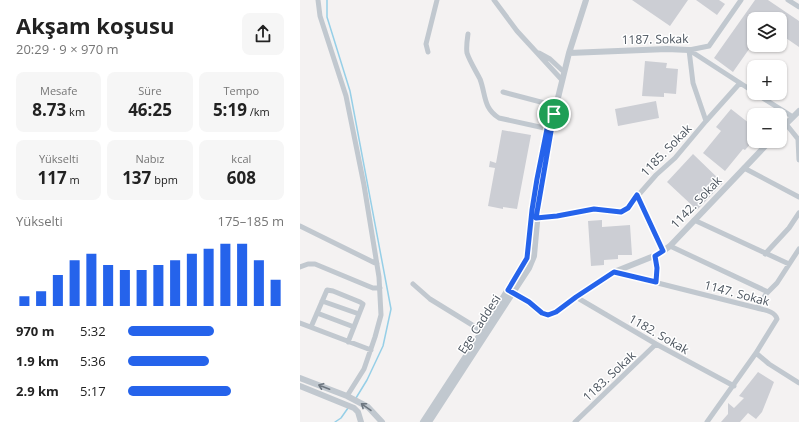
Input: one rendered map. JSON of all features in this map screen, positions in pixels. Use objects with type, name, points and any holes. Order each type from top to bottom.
[{"type":"street","points":[[318,0],[320,16],[346,96],[366,193],[380,288],[381,315],[371,350],[364,368],[347,396]]},
{"type":"street","points":[[428,52],[426,44],[437,0]]},
{"type":"street","points":[[494,0],[517,31],[562,80]]},
{"type":"street","points":[[424,422],[482,331],[510,291],[527,258],[539,200],[550,129],[569,52],[586,0]]},
{"type":"street","name":"1187. Sokak","points":[[569,52],[667,49],[689,50],[709,46],[741,0]]},
{"type":"street","points":[[788,0],[799,7]]},
{"type":"street","points":[[468,34],[466,43],[467,54],[481,81],[487,106],[492,114],[499,118],[550,129]]},
{"type":"street","points":[[689,50],[747,88]]},
{"type":"street","name":"1185. Sokak","points":[[689,50],[693,83],[706,121]]},
{"type":"street","points":[[536,51],[550,59],[564,72]]},
{"type":"street","name":"1185. Sokak","points":[[534,219],[594,209],[621,212],[628,208],[637,195],[675,158],[740,83]]},
{"type":"street","points":[[503,92],[556,106]]},
{"type":"street","points":[[766,100],[793,117]]},
{"type":"street","points":[[787,123],[799,111]]},
{"type":"street","points":[[787,125],[798,139],[799,160]]},
{"type":"street","points":[[793,133],[799,136]]},
{"type":"street","name":"1142. Sokak","points":[[510,291],[529,302],[542,313],[548,315],[556,312],[614,272],[655,256],[670,246],[763,148]]},
{"type":"street","points":[[744,168],[799,197]]},
{"type":"street","points":[[637,195],[663,251]]},
{"type":"street","points":[[765,254],[789,228],[799,213]]},
{"type":"street","points":[[694,220],[789,264]]},
{"type":"street","points":[[300,226],[377,264]]},
{"type":"street","points":[[670,246],[768,292]]},
{"type":"street","points":[[757,308],[768,292],[777,283],[799,249]]},
{"type":"street","points":[[655,256],[657,268],[656,282]]},
{"type":"street","points":[[300,266],[315,264],[373,288],[380,288]]},
{"type":"street","name":"1147. Sokak","points":[[614,272],[757,308],[776,316],[776,319],[756,353],[707,422]]},
{"type":"street","points":[[413,284],[430,299],[482,331]]},
{"type":"street","points":[[311,327],[327,290],[333,291],[363,304],[348,342]]},
{"type":"street","name":"Ege Caddesi","points":[[430,422],[510,291]]},
{"type":"street","name":"1182. Sokak","points":[[576,297],[656,344],[734,386]]},
{"type":"street","points":[[322,301],[359,314]]},
{"type":"street","points":[[317,312],[354,327]]},
{"type":"street","points":[[300,323],[371,350]]},
{"type":"street","name":"1183. Sokak","points":[[575,422],[656,344]]},
{"type":"street","points":[[756,353],[799,383]]},
{"type":"street","points":[[300,378],[347,396],[368,407],[382,422]]},
{"type":"street","points":[[300,386],[354,408],[358,412],[362,422]]},
{"type":"building","points":[[632,0],[688,0],[670,26]]},
{"type":"building","points":[[696,0],[719,0],[725,4],[717,15]]},
{"type":"building","points":[[755,0],[768,0],[786,12],[747,12],[747,52],[733,72],[714,58]]},
{"type":"building","points":[[787,13],[799,21],[799,47],[787,39]]},
{"type":"building","points":[[645,61],[667,63],[666,68],[678,69],[676,94],[664,93],[664,97],[642,96]]},
{"type":"building","points":[[656,101],[659,118],[618,126],[615,109]]},
{"type":"building","points":[[731,109],[747,122],[747,148],[745,150],[743,149],[725,171],[703,153],[721,131],[716,127]]},
{"type":"building","points":[[502,130],[531,135],[517,209],[503,207],[503,209],[488,206],[495,168],[489,167],[490,161],[496,163]]},
{"type":"building","points":[[693,154],[723,183],[697,210],[667,182]]},
{"type":"building","points":[[602,220],[602,227],[630,225],[632,255],[618,255],[618,259],[604,260],[604,265],[591,266],[588,221]]},
{"type":"building","points":[[758,372],[774,382],[762,412],[756,419],[748,413],[740,422],[721,422],[728,414],[728,403],[734,408],[744,398],[739,396]]},
{"type":"waterway","points":[[327,0],[327,17],[350,91],[391,309],[383,346],[367,380],[356,398]]},
{"type":"waterway","points":[[335,422],[341,418],[348,408]]},
{"type":"route","points":[[554,114],[536,218],[557,216],[594,209],[621,212],[628,208],[637,195],[663,251],[655,256],[657,268],[656,282],[614,272],[556,312],[548,315],[542,313],[529,302],[508,290],[527,258],[537,179],[547,129],[554,114]]}]
